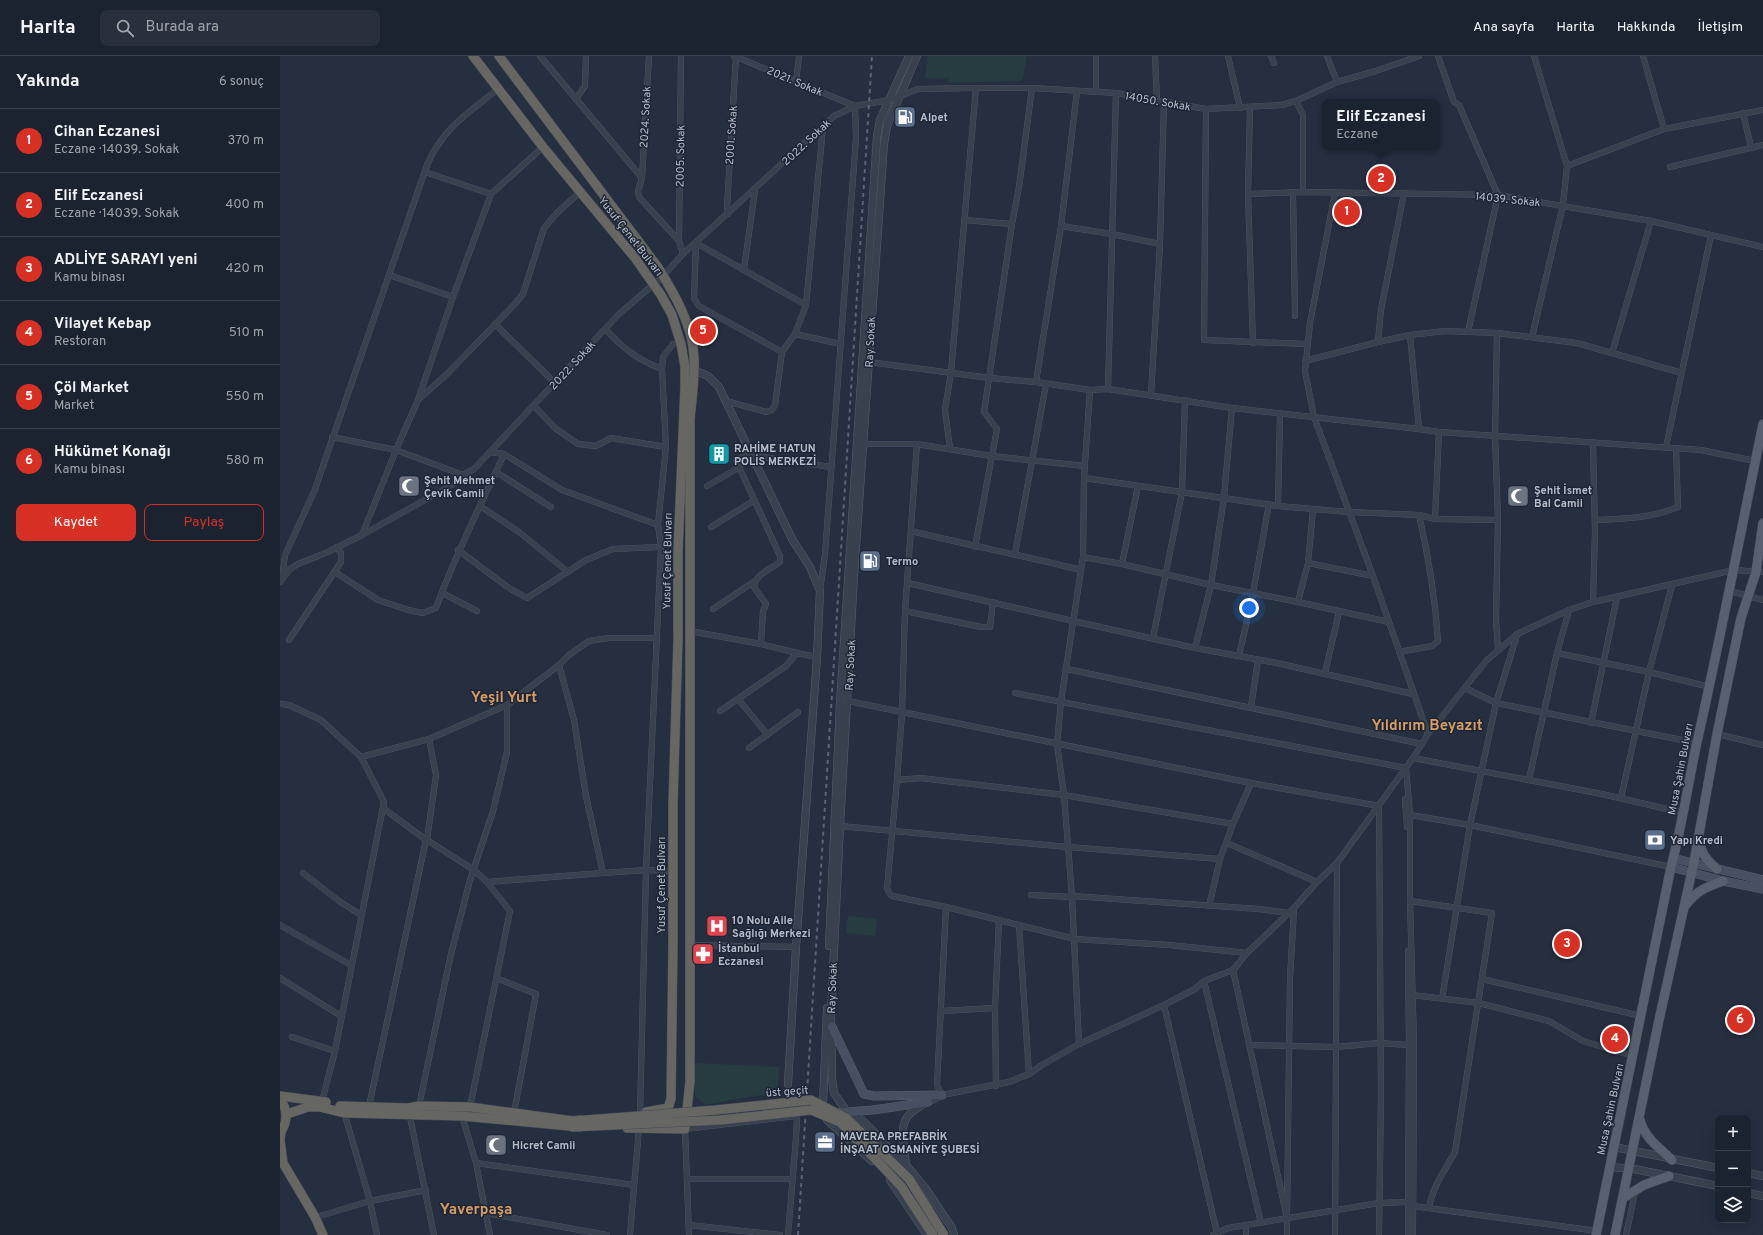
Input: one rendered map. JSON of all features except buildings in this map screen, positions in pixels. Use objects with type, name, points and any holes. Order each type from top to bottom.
[{"type":"highway","name":"Yusuf Çenet Bulvarı","points":[[473,56],[543,147],[653,283],[672,315],[682,344],[684,367],[678,551],[678,639],[673,804],[671,1099],[668,1108],[640,1114]]},
{"type":"highway","name":"Yusuf Çenet Bulvarı","points":[[499,56],[646,250],[663,276],[683,314],[692,344],[694,383],[690,419],[690,1081],[685,1129]]},
{"type":"highway","points":[[280,1096],[322,1101],[344,1110],[369,1106],[462,1116],[639,1128],[685,1129]]},
{"type":"highway","points":[[280,1099],[285,1107],[286,1114],[284,1127],[280,1132],[283,1163],[314,1218],[321,1235]]},
{"type":"highway","name":"üst geçit","points":[[572,1124],[811,1100],[846,1118],[909,1179],[944,1235]]},
{"type":"highway","points":[[286,1114],[308,1106],[344,1110],[408,1111],[419,1106],[470,1107],[514,1112],[572,1124],[720,1120],[811,1110],[840,1122],[901,1186],[933,1235]]},
{"type":"highway","points":[[572,1124],[640,1114]]},
{"type":"highway","points":[[280,1170],[314,1218]]},
{"type":"main road","name":"Musa Şahin Bulvarı","points":[[1596,1233],[1672,863],[1684,813],[1697,743],[1730,592],[1763,424]]},
{"type":"main road","points":[[1615,1235],[1682,910],[1694,862],[1717,734],[1747,597],[1759,572],[1763,522]]},
{"type":"main road","points":[[1717,734],[1715,763],[1699,842],[1702,853],[1710,864],[1717,869]]},
{"type":"main road","points":[[1672,863],[1694,862],[1763,880]]},
{"type":"main road","points":[[1672,863],[1691,873],[1763,889]]},
{"type":"main road","points":[[1682,910],[1702,888],[1723,881]]},
{"type":"main road","points":[[832,1027],[864,1094],[874,1096],[942,1095]]},
{"type":"main road","points":[[825,1114],[873,1110],[928,1102]]},
{"type":"main road","points":[[1639,1118],[1642,1129],[1649,1138],[1672,1160]]},
{"type":"main road","points":[[1623,1198],[1635,1192],[1644,1185],[1669,1176]]},
{"type":"street","points":[[540,56],[642,178]]},
{"type":"street","points":[[576,99],[585,86],[586,56]]},
{"type":"street","name":"2024. Sokak","points":[[649,56],[642,178],[638,191],[639,197],[679,242]]},
{"type":"street","name":"2005. Sokak","points":[[681,56],[679,242],[683,254]]},
{"type":"street","name":"2021. Sokak","points":[[736,56],[855,106]]},
{"type":"street","name":"2001. Sokak","points":[[728,214],[727,207],[736,56]]},
{"type":"street","points":[[796,82],[799,56]]},
{"type":"street","points":[[909,56],[880,120],[877,136],[855,455],[840,711],[823,1105],[827,1120],[870,1159],[892,1182],[928,1235]]},
{"type":"street","name":"Ray Sokak","points":[[917,56],[887,126],[884,144],[840,826],[831,1013],[832,1078],[834,1093],[845,1109],[864,1122],[926,1189],[952,1228],[954,1235]]},
{"type":"street","points":[[1096,56],[1096,92]]},
{"type":"street","points":[[1155,56],[1157,101]]},
{"type":"street","points":[[1228,56],[1240,108]]},
{"type":"street","points":[[1271,56],[1274,63]]},
{"type":"street","points":[[1327,56],[1337,82]]},
{"type":"street","name":"14050. Sokak","points":[[855,106],[890,100],[918,89],[1032,88],[1116,93],[1206,109],[1250,108],[1282,105],[1296,101],[1337,82],[1376,71],[1415,56]]},
{"type":"street","points":[[1438,56],[1454,102],[1459,105],[1498,196],[1468,332]]},
{"type":"street","points":[[1532,337],[1563,205],[1567,166],[1534,56]]},
{"type":"street","points":[[1643,56],[1664,129]]},
{"type":"street","points":[[950,449],[945,410],[951,372],[976,88]]},
{"type":"street","points":[[975,547],[997,429],[984,412],[1012,224],[1019,187],[1032,88]]},
{"type":"street","points":[[281,580],[285,555],[314,492],[434,148],[458,121],[498,89]]},
{"type":"street","points":[[1036,382],[1061,226],[1077,91]]},
{"type":"street","points":[[1108,389],[1116,93]]},
{"type":"street","points":[[1296,101],[1303,115],[1303,192]]},
{"type":"street","points":[[1151,395],[1160,244],[1164,102]]},
{"type":"street","points":[[788,1084],[796,947],[817,657],[820,592],[825,554],[856,138],[855,106]]},
{"type":"street","name":"2022. Sokak","points":[[281,580],[290,569],[298,564],[362,535],[457,482],[463,475],[474,469],[618,315],[653,283],[663,276],[683,254],[755,190],[834,116],[855,106]]},
{"type":"street","points":[[1250,108],[1248,194],[1253,343]]},
{"type":"street","points":[[1206,109],[1204,340],[1307,344]]},
{"type":"street","points":[[1567,166],[1664,129],[1763,110]]},
{"type":"street","points":[[1743,113],[1751,147]]},
{"type":"street","points":[[726,401],[766,412],[772,410],[776,405],[782,352],[795,334],[806,305],[823,126]]},
{"type":"street","points":[[1670,167],[1763,145]]},
{"type":"street","points":[[362,535],[418,400],[453,297],[491,194],[543,147]]},
{"type":"street","points":[[425,172],[491,194]]},
{"type":"street","points":[[744,270],[755,190]]},
{"type":"street","points":[[418,400],[446,375],[523,294],[544,228],[556,213],[580,191]]},
{"type":"street","name":"14039. Sokak","points":[[1248,194],[1303,192],[1498,196],[1563,205],[1651,221],[1763,247]]},
{"type":"street","points":[[1293,193],[1295,316]]},
{"type":"street","points":[[1335,193],[1307,344],[1305,371],[1314,417],[1373,576],[1428,734]]},
{"type":"street","points":[[1378,342],[1381,310],[1404,193]]},
{"type":"street","points":[[964,220],[1012,224]]},
{"type":"street","points":[[1612,353],[1651,221]]},
{"type":"street","points":[[1061,226],[1112,234],[1160,244]]},
{"type":"street","points":[[1666,447],[1711,235]]},
{"type":"street","points":[[782,352],[699,306],[694,298],[696,243],[806,305]]},
{"type":"street","points":[[389,275],[453,297]]},
{"type":"street","points":[[495,324],[555,383]]},
{"type":"street","points":[[605,329],[620,345],[642,362],[662,369]]},
{"type":"street","points":[[1305,361],[1410,335],[1445,331],[1497,333],[1577,343],[1682,373]]},
{"type":"street","points":[[1497,333],[1495,435],[1498,520],[1496,620],[1498,650]]},
{"type":"street","points":[[795,334],[840,344]]},
{"type":"street","points":[[1410,335],[1419,429]]},
{"type":"street","points":[[640,1114],[646,870],[661,547],[658,526],[666,447],[662,369],[663,357],[673,344]]},
{"type":"street","points":[[869,362],[1090,390],[1108,389],[1232,408],[1440,432],[1702,450],[1755,461]]},
{"type":"street","points":[[684,367],[703,373],[713,380],[719,387],[792,539],[810,566],[820,592]]},
{"type":"street","points":[[1015,554],[1046,384]]},
{"type":"street","points":[[1079,1044],[1072,897],[1064,795],[1057,744],[1061,701],[1082,570],[1084,478],[1090,390]]},
{"type":"street","points":[[1153,638],[1182,492],[1185,400]]},
{"type":"street","points":[[534,406],[555,428],[578,444],[596,446],[611,438],[666,447]]},
{"type":"street","points":[[1195,648],[1211,585],[1224,498],[1232,408]]},
{"type":"street","points":[[1278,506],[1280,414]]},
{"type":"street","points":[[1435,519],[1440,432]]},
{"type":"street","points":[[332,438],[396,450],[463,475]]},
{"type":"street","points":[[1593,443],[1595,520],[1593,602]]},
{"type":"street","points":[[864,444],[917,444],[991,456],[1085,466]]},
{"type":"street","points":[[917,444],[905,611],[902,713],[888,893],[892,896],[946,907],[1075,940],[1169,945],[1247,953]]},
{"type":"street","points":[[1595,520],[1630,518],[1664,513],[1678,507],[1676,448]]},
{"type":"street","points":[[490,452],[504,454],[562,490],[658,526]]},
{"type":"street","points":[[751,452],[763,457],[831,467]]},
{"type":"street","points":[[713,609],[780,562],[780,556],[736,460],[751,452]]},
{"type":"street","points":[[335,572],[378,600],[408,610],[424,613],[436,608],[458,550],[504,454]]},
{"type":"street","points":[[707,486],[740,467]]},
{"type":"street","points":[[496,472],[551,507]]},
{"type":"street","points":[[1084,478],[1313,510],[1419,515],[1435,519],[1498,520]]},
{"type":"street","points":[[1122,564],[1138,486]]},
{"type":"street","points":[[711,527],[755,500]]},
{"type":"street","points":[[1239,656],[1253,593],[1269,504]]},
{"type":"street","points":[[480,506],[519,532],[568,572]]},
{"type":"street","points":[[1298,602],[1308,563],[1313,510]]},
{"type":"street","points":[[1399,652],[1432,646],[1438,641],[1430,563],[1419,515]]},
{"type":"street","points":[[911,530],[975,547],[1015,554],[1082,570]]},
{"type":"street","points":[[289,640],[335,572],[340,562],[342,553],[337,547]]},
{"type":"street","points":[[458,550],[509,588],[527,598],[586,560],[613,549],[661,547]]},
{"type":"street","points":[[1083,557],[1122,564],[1211,585],[1389,622]]},
{"type":"street","points":[[1308,563],[1373,576]]},
{"type":"street","points":[[906,1166],[902,1127],[914,1108],[942,1095],[996,1086],[1029,1074],[1079,1044],[1164,1005],[1195,989],[1204,981],[1233,970],[1247,953],[1294,908],[1317,882],[1337,863],[1413,758],[1428,734],[1486,661],[1517,634],[1569,610],[1593,602],[1734,570],[1759,572]]},
{"type":"street","points":[[755,581],[754,587],[766,604],[763,611],[761,644]]},
{"type":"street","points":[[908,583],[1195,648],[1325,673],[1414,694]]},
{"type":"street","points":[[1621,798],[1672,585]]},
{"type":"street","points":[[1730,592],[1763,600]]},
{"type":"street","points":[[442,593],[477,611]]},
{"type":"street","points":[[1591,723],[1617,597]]},
{"type":"street","points":[[905,611],[990,627],[993,602]]},
{"type":"street","points":[[1529,779],[1543,712],[1569,610]]},
{"type":"street","points":[[1325,673],[1339,612]]},
{"type":"street","points":[[690,631],[761,644],[817,657]]},
{"type":"street","points":[[1442,999],[1470,825],[1496,703],[1517,634]]},
{"type":"street","points":[[361,757],[429,739],[507,705],[560,665],[569,655],[589,640],[609,638],[657,638]]},
{"type":"street","points":[[720,711],[786,666],[797,653]]},
{"type":"street","points":[[1557,653],[1604,664],[1650,672],[1710,688]]},
{"type":"street","points":[[1251,707],[1258,660]]},
{"type":"street","points":[[560,665],[574,720],[586,796],[603,873]]},
{"type":"street","points":[[1067,669],[1422,744]]},
{"type":"street","points":[[1465,688],[1496,703],[1697,743]]},
{"type":"street","points":[[1015,693],[1404,769]]},
{"type":"street","points":[[738,699],[767,734]]},
{"type":"street","points":[[848,701],[1251,783],[1379,806]]},
{"type":"street","points":[[280,704],[289,705],[321,720],[361,757],[384,802],[334,1051],[322,1101]]},
{"type":"street","points":[[419,1106],[451,954],[474,870],[493,811],[506,752],[507,705]]},
{"type":"street","points":[[749,748],[798,712]]},
{"type":"street","points":[[1717,734],[1763,745]]},
{"type":"street","points":[[369,1106],[426,840],[436,775],[429,739]]},
{"type":"street","points":[[1413,758],[1529,779],[1684,813]]},
{"type":"street","points":[[1404,769],[1410,815],[1410,901],[1414,1044],[1408,1235]]},
{"type":"street","points":[[1404,769],[1408,837],[1410,1204],[1413,1235]]},
{"type":"street","points":[[897,780],[921,778],[1064,795],[1233,824]]},
{"type":"street","points":[[1210,906],[1220,859],[1251,783]]},
{"type":"street","points":[[1379,806],[1379,1235]]},
{"type":"street","points":[[383,808],[426,840],[474,870],[487,882],[510,911],[470,1107]]},
{"type":"street","points":[[1410,815],[1672,863]]},
{"type":"street","points":[[840,826],[1220,859]]},
{"type":"street","points":[[1227,843],[1317,882]]},
{"type":"street","points":[[1335,1235],[1337,863]]},
{"type":"street","points":[[487,882],[646,870],[673,871]]},
{"type":"street","points":[[303,873],[339,901],[361,915]]},
{"type":"street","points":[[1031,895],[1259,909],[1288,914]]},
{"type":"street","points":[[1410,901],[1492,914],[1455,1152],[1440,1177],[1430,1201],[1429,1208]]},
{"type":"street","points":[[942,1095],[937,1085],[946,907]]},
{"type":"street","points":[[1287,1235],[1290,978],[1294,908]]},
{"type":"street","points":[[996,1086],[995,1008],[1000,920]]},
{"type":"street","points":[[280,925],[351,965]]},
{"type":"street","points":[[1019,925],[1029,1074]]},
{"type":"street","points":[[690,945],[796,947]]},
{"type":"street","points":[[1233,970],[1287,1218]]},
{"type":"street","points":[[280,978],[341,1016]]},
{"type":"street","points":[[496,978],[536,994],[514,1112]]},
{"type":"street","points":[[1482,979],[1641,1016]]},
{"type":"street","points":[[1204,981],[1261,1223]]},
{"type":"street","points":[[1412,995],[1479,1003],[1549,1021],[1583,1041],[1633,1056]]},
{"type":"street","points":[[1164,1005],[1215,1234],[1228,1228],[1379,1203],[1410,1204],[1596,1233]]},
{"type":"street","points":[[941,1011],[995,1008]]},
{"type":"street","points":[[292,1037],[334,1051]]},
{"type":"street","points":[[1249,1045],[1290,1045],[1336,1048],[1379,1043],[1409,1045]]},
{"type":"street","points":[[344,1110],[370,1201],[377,1235]]},
{"type":"street","points":[[408,1111],[426,1190],[434,1235]]},
{"type":"street","points":[[462,1116],[476,1164],[490,1235]]},
{"type":"street","points":[[689,1235],[685,1129],[795,1116],[797,1119],[788,1235]]},
{"type":"street","points":[[630,1235],[639,1128]]},
{"type":"street","points":[[1614,1148],[1715,1167]]},
{"type":"street","points":[[476,1164],[634,1185]]},
{"type":"street","points":[[1610,1167],[1669,1176],[1715,1185]]},
{"type":"street","points":[[1751,1174],[1763,1176]]},
{"type":"street","points":[[688,1179],[792,1179]]},
{"type":"street","points":[[314,1218],[370,1201],[426,1190]]},
{"type":"street","points":[[1626,1235],[1635,1192]]},
{"type":"street","points":[[1751,1193],[1763,1196]]},
{"type":"street","points":[[486,1213],[607,1235]]},
{"type":"street","points":[[689,1225],[780,1235]]},
{"type":"street","points":[[1246,1225],[1246,1235]]},
{"type":"green space","points":[[928,56],[1027,56],[1023,78],[1021,81],[948,83],[949,76],[948,78],[925,78]]},
{"type":"green space","points":[[848,916],[877,919],[875,936],[846,933]]},
{"type":"green space","points":[[694,1063],[779,1067],[778,1092],[705,1105],[695,1096]]},
{"type":"railway","points":[[798,1235],[872,56]]},
{"type":"place","name":"Alpet","points":[[905,117]]},
{"type":"place","name":"Elif Eczanesi","points":[[1381,179]]},
{"type":"place","name":"Cihan Eczanesi","points":[[1347,212]]},
{"type":"place","name":"Çöl Market","points":[[703,331]]},
{"type":"place","name":"RAHİME HATUN POLİS MERKEZİ","points":[[719,454]]},
{"type":"place","name":"Şehit Mehmet Çevik Camii","points":[[409,486]]},
{"type":"place","name":"Şehit İsmet Bal Camii","points":[[1518,496]]},
{"type":"place","name":"Termo","points":[[870,561]]},
{"type":"place","name":"Yapı Kredi","points":[[1655,840]]},
{"type":"place","name":"10 Nolu Aile Sağlığı Merkezi","points":[[717,926]]},
{"type":"place","name":"ADLİYE SARAYI yeni","points":[[1567,944]]},
{"type":"place","name":"İstanbul Eczanesi","points":[[703,954]]},
{"type":"place","name":"Hükümet Konağı","points":[[1740,1020]]},
{"type":"place","name":"Vilayet Kebap","points":[[1615,1039]]},
{"type":"place","name":"MAVERA PREFABRİK İNŞAAT OSMANİYE ŞUBESİ","points":[[825,1142]]},
{"type":"place","name":"Hicret Camii","points":[[496,1145]]},
{"type":"district","name":"Yeşil Yurt","points":[[504,697]]},
{"type":"district","name":"Yıldırım Beyazıt","points":[[1427,725]]},
{"type":"district","name":"Yaverpaşa","points":[[476,1209]]}]
